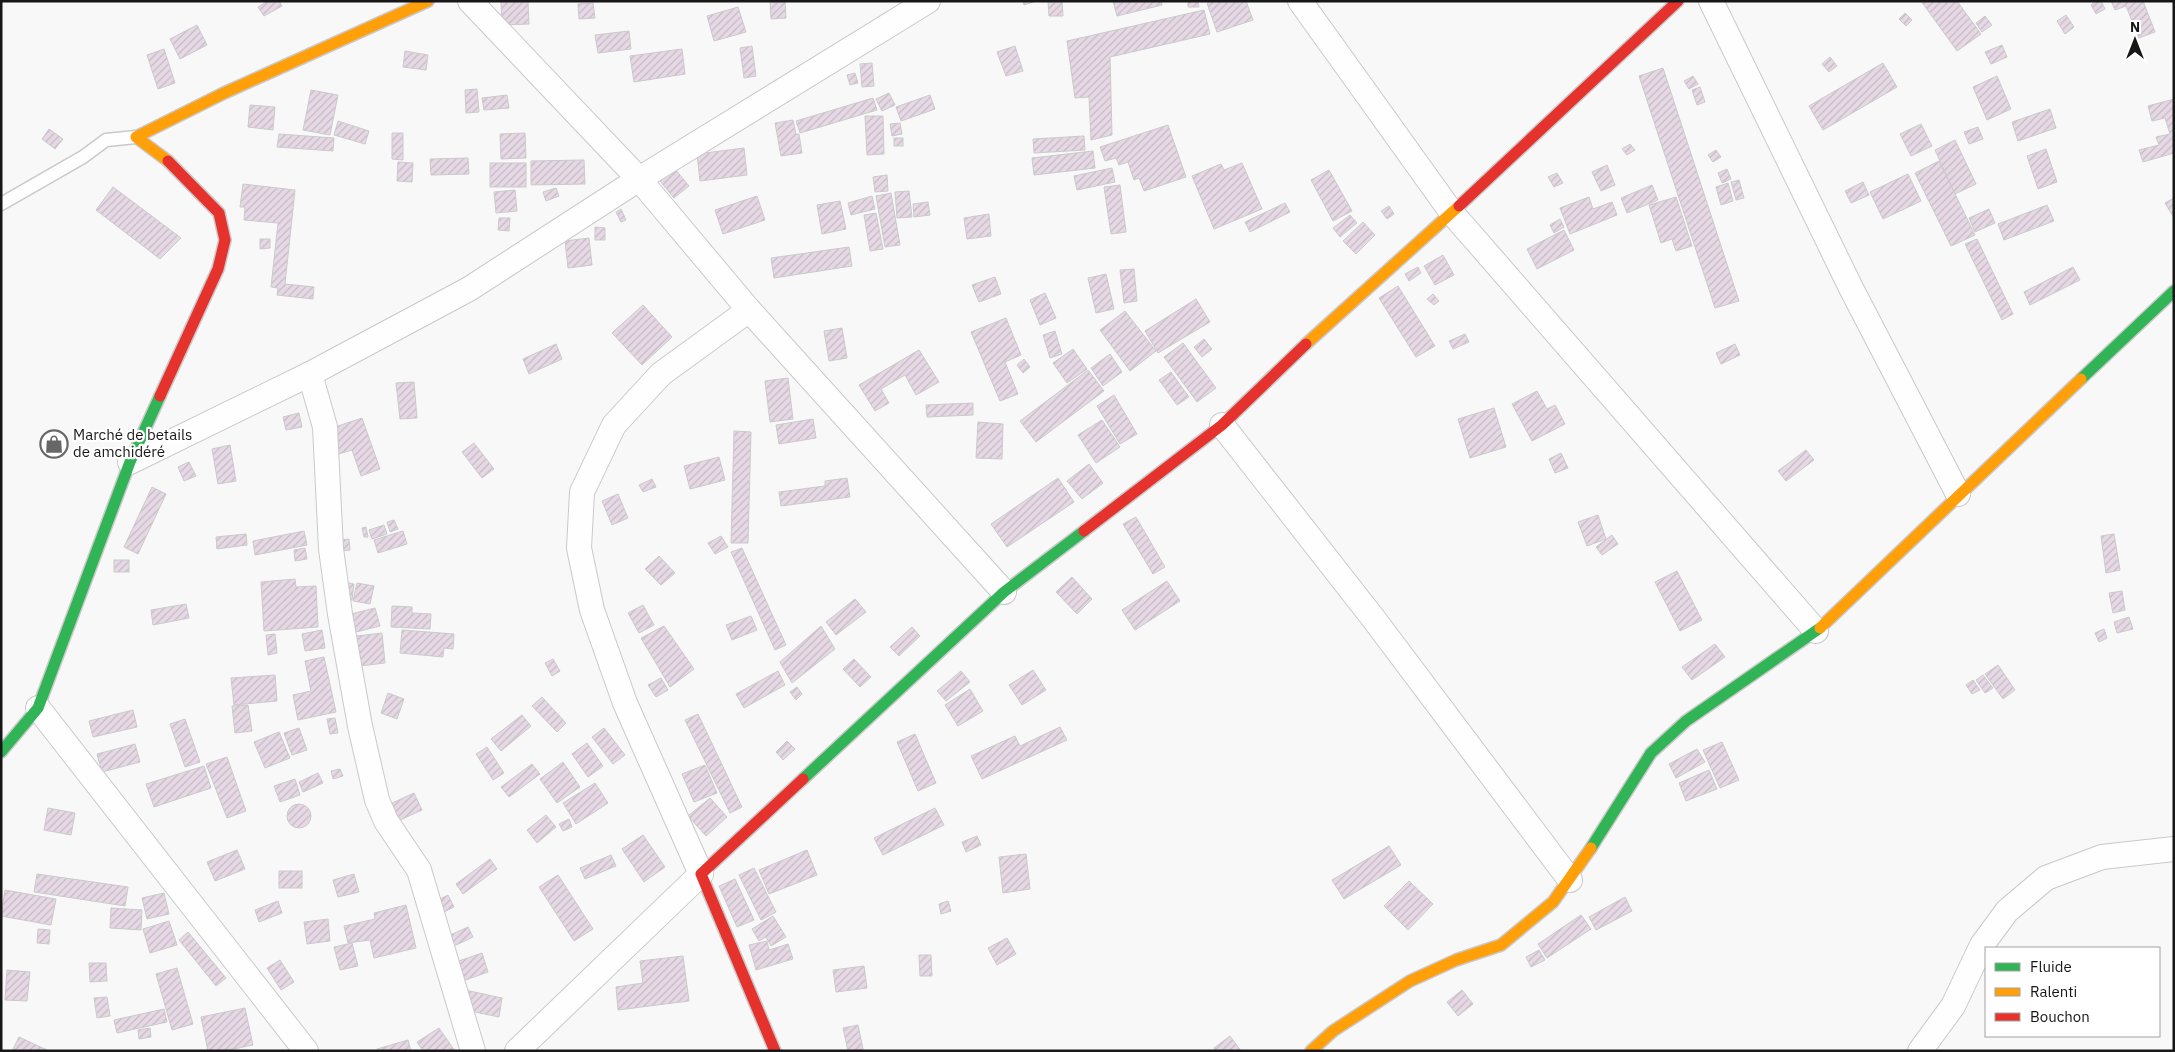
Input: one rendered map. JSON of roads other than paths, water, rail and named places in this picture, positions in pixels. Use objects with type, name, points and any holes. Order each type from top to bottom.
[{"type":"street","points":[[1,752],[38,708],[130,462],[218,269],[225,240],[219,212],[162,154],[136,137],[224,92],[428,1]]},
{"type":"street","points":[[470,1],[639,178],[749,310],[1004,592]]},
{"type":"street","points":[[1300,1],[1452,212],[1816,631]]},
{"type":"street","points":[[517,1051],[701,874],[1004,592],[1222,426],[1338,314],[1452,212],[1678,1]]},
{"type":"street","points":[[1711,1],[1851,288],[1958,494]]},
{"type":"street","points":[[130,462],[310,374],[469,289],[639,178],[914,5]]},
{"type":"street","points":[[1311,1051],[1333,1031],[1410,981],[1456,960],[1501,945],[1552,902],[1570,880],[1651,753],[1686,722],[1816,631],[1958,494],[2174,292]]},
{"type":"street","points":[[749,310],[661,374],[614,426],[582,492],[579,548],[592,610],[624,703],[701,874],[775,1051]]},
{"type":"street","points":[[310,374],[325,427],[332,549],[340,614],[360,726],[375,791],[386,821],[419,870],[473,1051]]},
{"type":"street","points":[[1222,426],[1373,618],[1570,880]]},
{"type":"street","points":[[38,708],[306,1051]]},
{"type":"street","points":[[1920,1051],[1953,1006],[1982,945],[2007,911],[2046,878],[2102,857],[2174,849]]},
{"type":"lane","points":[[1,204],[83,157],[106,140],[136,137]]},
{"type":"place","name":"Marché de betails de amchidéré","points":[[54,444]]}]
